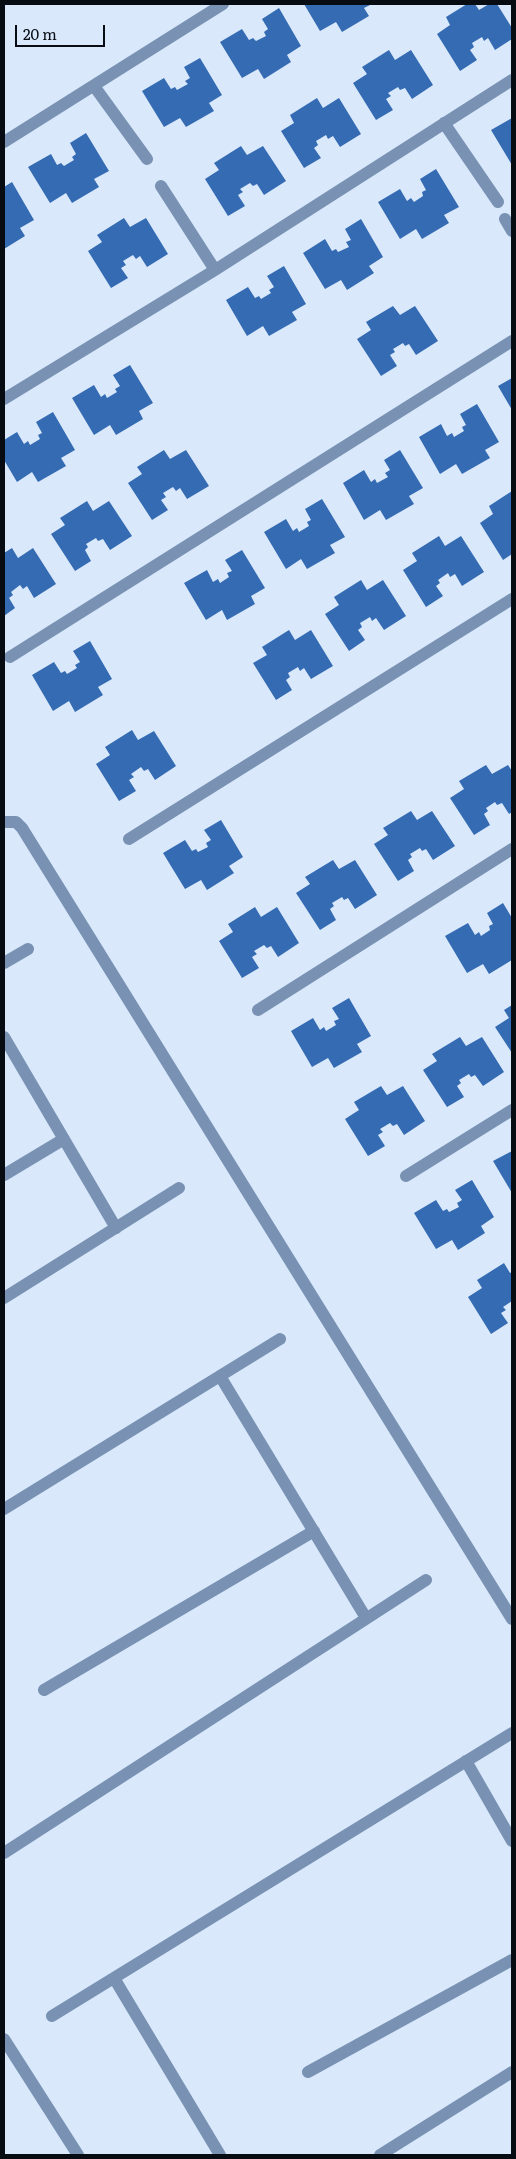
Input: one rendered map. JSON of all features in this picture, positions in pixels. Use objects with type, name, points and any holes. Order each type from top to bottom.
[{"type":"street","points":[[4,142],[223,4]]},
{"type":"street","points":[[4,400],[214,270],[512,80]]},
{"type":"street","points":[[94,86],[147,159]]},
{"type":"street","points":[[444,123],[498,202]]},
{"type":"street","points":[[161,186],[214,270]]},
{"type":"street","points":[[10,657],[512,341]]},
{"type":"street","points":[[129,839],[512,599]]},
{"type":"street","points":[[4,822],[16,822],[22,828],[512,1619]]},
{"type":"street","points":[[258,1010],[512,849]]},
{"type":"street","points":[[4,963],[28,948]]},
{"type":"street","points":[[4,1037],[116,1228]]},
{"type":"street","points":[[406,1176],[512,1110]]},
{"type":"street","points":[[4,1175],[64,1139]]},
{"type":"street","points":[[4,1298],[179,1188]]},
{"type":"street","points":[[4,1509],[280,1339]]},
{"type":"street","points":[[220,1376],[366,1618]]},
{"type":"street","points":[[44,1690],[314,1531]]},
{"type":"street","points":[[4,1853],[426,1580]]},
{"type":"street","points":[[52,2016],[512,1733]]},
{"type":"street","points":[[466,1761],[512,1841]]},
{"type":"street","points":[[308,2072],[512,1960]]},
{"type":"street","points":[[114,1978],[220,2155]]},
{"type":"street","points":[[4,2039],[78,2155]]},
{"type":"street","points":[[380,2155],[512,2072]]},
{"type":"building","points":[[304,4],[372,4],[364,8],[369,16],[342,32],[336,22],[320,31]]},
{"type":"building","points":[[467,4],[475,4],[479,10],[489,4],[497,4],[512,28],[512,39],[495,50],[488,38],[484,41],[482,37],[472,43],[474,47],[470,50],[477,60],[460,71],[437,34],[450,25],[446,17]]},
{"type":"building","points":[[279,8],[301,46],[287,55],[291,62],[264,79],[258,69],[242,78],[220,42],[242,29],[249,40],[253,38],[256,41],[266,36],[264,32],[268,29],[262,19]]},
{"type":"building","points":[[389,50],[395,60],[411,50],[433,85],[412,99],[405,88],[400,90],[398,87],[388,93],[391,96],[386,99],[393,110],[376,120],[353,83],[367,74],[362,67]]},
{"type":"building","points":[[200,58],[222,95],[209,103],[214,111],[186,127],[180,118],[164,127],[142,91],[164,78],[171,89],[175,87],[177,90],[188,84],[185,81],[190,78],[184,67]]},
{"type":"building","points":[[317,98],[323,108],[339,98],[361,134],[340,147],[333,136],[328,139],[326,135],[316,141],[318,145],[314,148],[321,158],[304,168],[281,131],[294,123],[290,115]]},
{"type":"building","points":[[512,118],[512,165],[491,130]]},
{"type":"building","points":[[86,133],[109,171],[94,179],[99,187],[72,203],[66,193],[50,203],[28,167],[51,154],[57,165],[61,163],[64,166],[74,160],[72,157],[76,154],[70,143]]},
{"type":"building","points":[[241,146],[247,155],[263,146],[286,181],[264,195],[257,184],[253,186],[250,183],[240,189],[243,192],[238,195],[245,206],[228,216],[205,179],[219,170],[214,163]]},
{"type":"building","points":[[436,169],[459,207],[444,215],[449,223],[422,239],[416,229],[400,239],[378,202],[400,189],[407,201],[411,198],[414,202],[423,196],[422,192],[426,190],[420,179]]},
{"type":"building","points":[[12,182],[34,220],[20,228],[25,236],[4,249],[4,187]]},
{"type":"building","points":[[124,218],[130,227],[146,218],[168,254],[147,267],[140,256],[136,259],[133,255],[123,261],[126,265],[121,268],[128,278],[111,288],[88,251],[102,242],[97,235]]},
{"type":"building","points":[[361,219],[383,257],[369,266],[374,273],[347,290],[341,280],[325,289],[303,253],[325,239],[332,251],[336,249],[338,252],[349,247],[346,242],[351,240],[345,229]]},
{"type":"building","points":[[284,266],[306,304],[292,312],[297,320],[269,336],[263,326],[247,336],[226,300],[248,287],[255,298],[259,296],[261,299],[271,293],[269,290],[274,287],[267,276]]},
{"type":"building","points":[[393,306],[400,315],[415,306],[438,341],[416,355],[409,344],[405,346],[403,343],[393,349],[395,352],[390,355],[397,366],[381,376],[357,339],[371,330],[366,322]]},
{"type":"building","points":[[130,365],[153,403],[139,411],[143,419],[116,435],[110,425],[94,435],[72,398],[94,385],[101,397],[105,394],[107,398],[117,392],[115,389],[120,386],[113,375]]},
{"type":"building","points":[[512,378],[512,410],[498,386]]},
{"type":"building","points":[[477,404],[499,442],[485,450],[490,458],[462,474],[456,464],[440,474],[419,437],[441,424],[447,436],[452,433],[454,437],[464,431],[462,427],[466,425],[460,414]]},
{"type":"building","points":[[53,412],[75,450],[61,458],[66,466],[38,482],[32,472],[17,482],[4,460],[4,440],[17,432],[24,444],[28,441],[30,445],[40,439],[38,435],[42,433],[36,422]]},
{"type":"building","points":[[164,450],[170,459],[186,450],[209,486],[187,499],[180,488],[176,491],[173,487],[163,493],[166,497],[161,500],[168,510],[152,520],[128,483],[142,474],[137,467]]},
{"type":"building","points":[[400,450],[423,488],[409,496],[414,504],[386,520],[380,510],[364,520],[343,483],[364,470],[371,482],[375,479],[377,483],[388,477],[385,473],[390,470],[384,460]]},
{"type":"building","points":[[512,491],[512,554],[503,560],[480,523],[493,514],[489,506]]},
{"type":"building","points":[[322,499],[345,537],[330,545],[335,553],[307,569],[301,559],[286,569],[264,532],[286,519],[293,531],[297,528],[299,532],[309,526],[307,522],[311,520],[305,509]]},
{"type":"building","points":[[87,501],[93,511],[109,501],[132,536],[110,550],[103,539],[98,541],[96,538],[86,544],[88,547],[85,550],[91,561],[75,571],[51,534],[65,525],[60,518]]},
{"type":"building","points":[[439,536],[445,546],[461,536],[484,572],[462,586],[455,574],[450,577],[448,573],[438,580],[440,583],[436,586],[443,596],[426,607],[403,570],[417,561],[412,553]]},
{"type":"building","points":[[12,548],[18,558],[33,548],[56,584],[34,598],[27,586],[23,589],[20,585],[11,592],[13,595],[9,598],[15,608],[4,616],[4,553]]},
{"type":"building","points":[[242,550],[265,588],[251,596],[255,604],[227,620],[222,610],[206,620],[184,583],[207,570],[213,582],[218,579],[220,583],[229,577],[227,573],[232,571],[225,560]]},
{"type":"building","points":[[361,580],[367,590],[383,580],[406,616],[384,630],[376,618],[372,621],[370,617],[360,623],[362,627],[358,630],[365,640],[349,651],[325,614],[339,605],[334,597]]},
{"type":"building","points":[[289,630],[295,640],[311,630],[333,666],[311,679],[304,668],[300,671],[298,667],[288,673],[290,677],[286,680],[292,690],[276,700],[253,663],[267,655],[262,647]]},
{"type":"building","points":[[90,641],[112,679],[98,687],[103,695],[75,712],[69,701],[53,711],[32,675],[54,662],[61,673],[65,671],[67,674],[77,668],[75,665],[80,662],[73,651]]},
{"type":"building","points":[[132,730],[138,740],[154,731],[176,766],[155,780],[148,769],[144,771],[141,767],[131,774],[134,777],[129,780],[136,791],[119,801],[96,764],[110,755],[105,747]]},
{"type":"building","points":[[486,765],[492,774],[508,765],[512,771],[512,812],[509,814],[502,803],[497,805],[495,802],[486,808],[488,811],[484,814],[490,825],[474,835],[450,798],[464,789],[459,781]]},
{"type":"building","points":[[411,811],[417,820],[432,811],[455,846],[433,860],[426,849],[422,851],[420,848],[410,854],[412,857],[408,860],[414,871],[398,881],[374,844],[388,835],[383,828]]},
{"type":"building","points":[[221,820],[243,857],[229,866],[234,873],[207,890],[201,880],[185,889],[163,853],[185,840],[192,851],[196,849],[198,852],[208,847],[206,843],[211,840],[204,830]]},
{"type":"building","points":[[333,860],[339,869],[355,860],[377,895],[355,909],[348,898],[344,900],[342,897],[332,903],[334,906],[330,909],[336,920],[320,930],[296,893],[310,884],[305,877]]},
{"type":"building","points":[[503,903],[512,918],[512,960],[489,974],[483,964],[467,973],[445,936],[468,923],[475,935],[479,932],[481,936],[490,930],[489,926],[493,924],[487,913]]},
{"type":"building","points":[[255,907],[261,917],[277,907],[299,943],[278,957],[271,946],[267,948],[264,945],[254,951],[257,954],[252,957],[259,968],[242,978],[219,941],[233,932],[228,924]]},
{"type":"building","points":[[349,998],[371,1036],[357,1044],[362,1052],[334,1068],[328,1058],[312,1067],[291,1031],[313,1018],[320,1030],[324,1027],[326,1031],[336,1025],[334,1021],[339,1019],[332,1008]]},
{"type":"building","points":[[512,1005],[512,1053],[495,1027],[509,1018],[504,1010]]},
{"type":"building","points":[[460,1037],[466,1046],[482,1037],[504,1072],[483,1086],[475,1075],[471,1077],[469,1074],[459,1080],[461,1083],[457,1086],[464,1097],[447,1107],[423,1070],[437,1061],[432,1054]]},
{"type":"building","points":[[381,1086],[387,1095],[403,1086],[425,1121],[404,1135],[397,1124],[393,1126],[390,1123],[380,1129],[383,1132],[378,1135],[385,1146],[368,1156],[345,1119],[359,1110],[354,1102]]},
{"type":"building","points":[[512,1151],[512,1193],[493,1161]]},
{"type":"building","points":[[472,1180],[494,1217],[481,1226],[485,1233],[458,1250],[452,1240],[436,1249],[414,1213],[436,1200],[443,1211],[447,1209],[449,1212],[459,1207],[457,1203],[462,1200],[455,1190]]},
{"type":"building","points":[[504,1263],[510,1273],[512,1272],[512,1301],[503,1307],[506,1310],[501,1313],[508,1323],[491,1334],[468,1297],[482,1288],[477,1280]]}]
